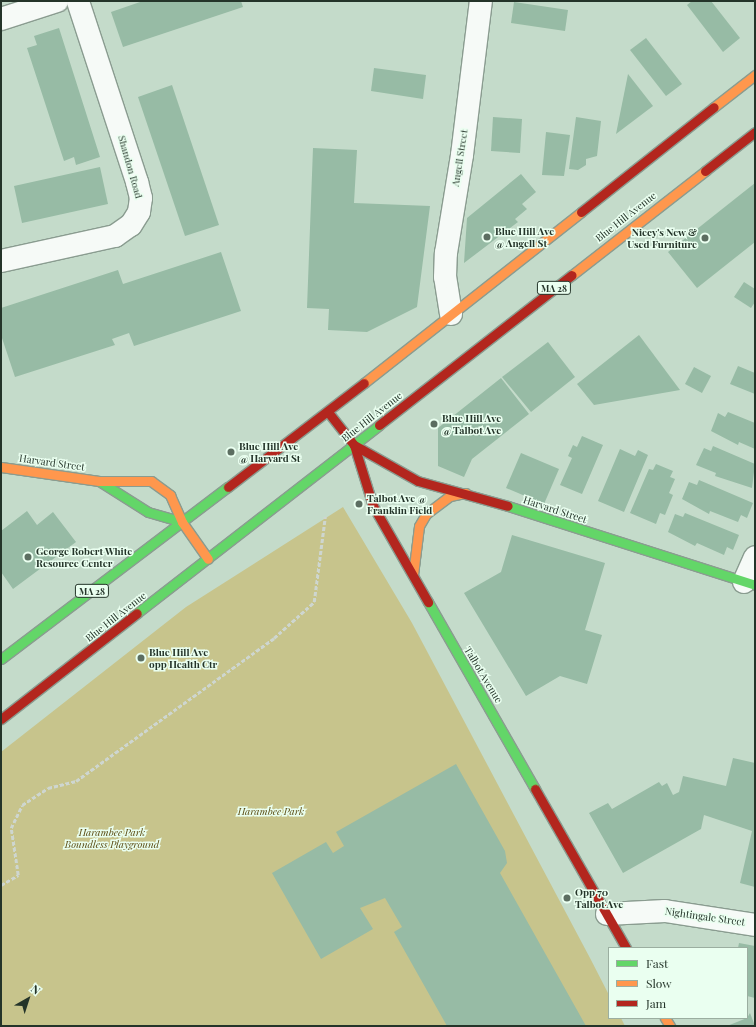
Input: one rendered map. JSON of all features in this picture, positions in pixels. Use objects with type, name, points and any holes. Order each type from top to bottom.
[{"type":"main road","name":"MA 28","points":[[1,659],[328,412],[755,74]]},
{"type":"main road","name":"Blue Hill Avenue","points":[[1,719],[755,132]]},
{"type":"main road","name":"Talbot Avenue","points":[[328,412],[354,445],[373,506],[625,947]]},
{"type":"main road","name":"Harvard Street","points":[[354,445],[418,481],[466,493],[750,583]]},
{"type":"main road","name":"Harvard Street","points":[[1,467],[99,481],[151,481],[170,495],[182,522],[208,559]]},
{"type":"main road","name":"Harvard Street","points":[[99,481],[148,512],[182,522]]},
{"type":"main road","points":[[413,575],[419,526],[426,514],[450,496],[466,493]]},
{"type":"street","points":[[1,19],[57,1]]},
{"type":"street","name":"Shandon Road","points":[[1,260],[115,236],[131,225],[139,212],[141,198],[137,182],[78,1]]},
{"type":"street","name":"Angell Street","points":[[451,314],[445,277],[446,253],[462,155],[481,1]]},
{"type":"street","points":[[750,583],[755,557]]},
{"type":"street","name":"Nightingale Street","points":[[607,914],[665,911],[755,925]]},
{"type":"path","points":[[1,885],[18,875],[11,828],[22,805],[48,788],[76,781],[274,638],[314,602],[325,517]]},
{"type":"green space","name":"Harambee Park","points":[[343,507],[412,623],[590,958],[608,993],[608,1019],[622,1019],[625,1026],[1,1026],[1,752],[186,607]]},
{"type":"building","points":[[143,1],[241,1],[243,7],[123,47],[111,12]]},
{"type":"building","points":[[692,1],[711,1],[740,38],[723,52],[687,5]]},
{"type":"building","points":[[514,2],[568,10],[565,31],[511,23]]},
{"type":"building","points":[[59,28],[100,157],[76,165],[74,157],[64,161],[27,48],[37,45],[34,36]]},
{"type":"building","points":[[646,38],[682,84],[666,96],[630,50]]},
{"type":"building","points":[[374,68],[426,75],[423,99],[371,91]]},
{"type":"building","points":[[628,74],[653,106],[616,134]]},
{"type":"building","points":[[172,85],[219,225],[185,236],[138,97]]},
{"type":"building","points":[[493,117],[522,119],[520,153],[491,151]]},
{"type":"building","points":[[576,117],[601,121],[597,156],[586,159],[586,165],[578,170],[569,169]]},
{"type":"building","points":[[546,132],[570,135],[564,176],[542,175]]},
{"type":"building","points":[[313,148],[357,150],[354,203],[430,206],[417,307],[367,332],[328,330],[329,309],[307,308]]},
{"type":"building","points":[[100,167],[108,204],[22,223],[14,186]]},
{"type":"building","points":[[521,174],[536,192],[522,204],[527,209],[515,219],[518,222],[464,263],[467,218]]},
{"type":"building","points":[[755,183],[755,242],[697,288],[668,252]]},
{"type":"building","points":[[221,252],[241,311],[134,346],[129,333],[112,339],[115,345],[15,377],[1,335],[1,308],[118,270],[123,284]]},
{"type":"building","points":[[744,282],[755,289],[755,302],[751,308],[734,297]]},
{"type":"building","points":[[639,335],[680,390],[594,405],[577,384]]},
{"type":"building","points":[[548,342],[575,377],[531,412],[502,377]]},
{"type":"building","points":[[738,366],[755,373],[755,394],[730,384]]},
{"type":"building","points":[[694,367],[711,376],[702,393],[685,384]]},
{"type":"building","points":[[501,378],[529,414],[472,459],[464,477],[438,466],[438,428]]},
{"type":"building","points":[[728,412],[755,423],[755,449],[739,442],[738,445],[711,431],[718,413],[725,417]]},
{"type":"building","points":[[582,436],[603,445],[582,494],[560,485],[572,458],[568,456],[573,445],[577,447]]},
{"type":"building","points":[[713,446],[755,464],[752,488],[715,476],[716,473],[696,465],[704,448],[711,451]]},
{"type":"building","points":[[620,449],[635,456],[638,450],[648,455],[624,512],[598,501]]},
{"type":"building","points":[[521,453],[559,469],[544,504],[506,488]]},
{"type":"building","points":[[656,464],[673,471],[670,477],[675,479],[669,493],[673,495],[665,515],[660,513],[656,524],[630,513],[649,469],[653,470]]},
{"type":"building","points":[[699,480],[753,503],[747,518],[741,515],[738,522],[710,511],[709,514],[682,499],[689,482],[697,485]]},
{"type":"building","name":"George Robert White Resource Center","points":[[27,511],[37,525],[53,512],[76,542],[13,589],[1,572],[1,531]]},
{"type":"building","points":[[685,513],[739,535],[733,550],[727,547],[724,555],[697,543],[695,546],[668,532],[675,514],[683,517]]},
{"type":"building","points":[[512,535],[605,563],[585,630],[602,635],[587,684],[560,676],[526,696],[464,593],[501,572]]},
{"type":"building","points":[[733,758],[755,763],[755,887],[740,883],[752,831],[704,815],[701,829],[623,873],[589,813],[608,803],[612,809],[659,782],[662,786],[667,783],[673,795],[679,792],[683,776],[726,786]]},
{"type":"building","points":[[456,764],[505,851],[507,863],[500,873],[586,1026],[447,1026],[394,932],[402,927],[385,898],[360,908],[373,929],[321,959],[272,873],[326,842],[333,853],[344,846],[336,832]]},
{"type":"building","points":[[739,943],[755,946],[755,998],[748,996],[748,947],[738,947]]},
{"type":"building","points":[[750,1013],[755,1026],[727,1026],[748,1019]]},
{"type":"traffic: fast","points":[[137,613],[379,425]]},
{"type":"traffic: fast","points":[[99,481],[148,512],[182,522]]},
{"type":"traffic: fast","points":[[1,659],[228,487]]},
{"type":"traffic: fast","points":[[508,506],[755,585]]},
{"type":"traffic: fast","points":[[428,602],[535,789]]},
{"type":"traffic: slow","points":[[714,107],[755,75]]},
{"type":"traffic: slow","points":[[572,275],[705,171]]},
{"type":"traffic: slow","points":[[364,383],[581,212]]},
{"type":"traffic: slow","points":[[1,467],[99,481],[151,481],[170,495],[182,522],[208,559]]},
{"type":"traffic: slow","points":[[413,575],[419,526],[426,514],[450,496],[466,493]]},
{"type":"traffic: slow","points":[[666,1019],[670,1026]]},
{"type":"traffic: jam","points":[[581,212],[714,107]]},
{"type":"traffic: jam","points":[[705,171],[755,132]]},
{"type":"traffic: jam","points":[[379,425],[572,275]]},
{"type":"traffic: jam","points":[[228,487],[364,383]]},
{"type":"traffic: jam","points":[[328,412],[354,445],[373,506],[428,602]]},
{"type":"traffic: jam","points":[[354,445],[418,481],[508,506]]},
{"type":"traffic: jam","points":[[1,719],[137,613]]},
{"type":"traffic: jam","points":[[535,789],[625,947]]},
{"type":"place","name":"Blue Hill Ave @ Angell St","points":[[487,237]]},
{"type":"place","name":"Niecy's New & Used Furniture","points":[[705,238]]},
{"type":"place","name":"Blue Hill Ave @ Talbot Ave","points":[[434,424]]},
{"type":"place","name":"Blue Hill Ave @ Harvard St","points":[[231,452]]},
{"type":"place","name":"Talbot Ave @ Franklin Field","points":[[359,504]]},
{"type":"place","name":"George Robert White Resource Center","points":[[28,557]]},
{"type":"place","name":"Blue Hill Ave opp Health Ctr","points":[[141,658]]},
{"type":"place","name":"Opp 70 Talbot Ave","points":[[567,898]]},
{"type":"park label","name":"Harambee Park Boundless Playground","points":[[112,838]]}]
